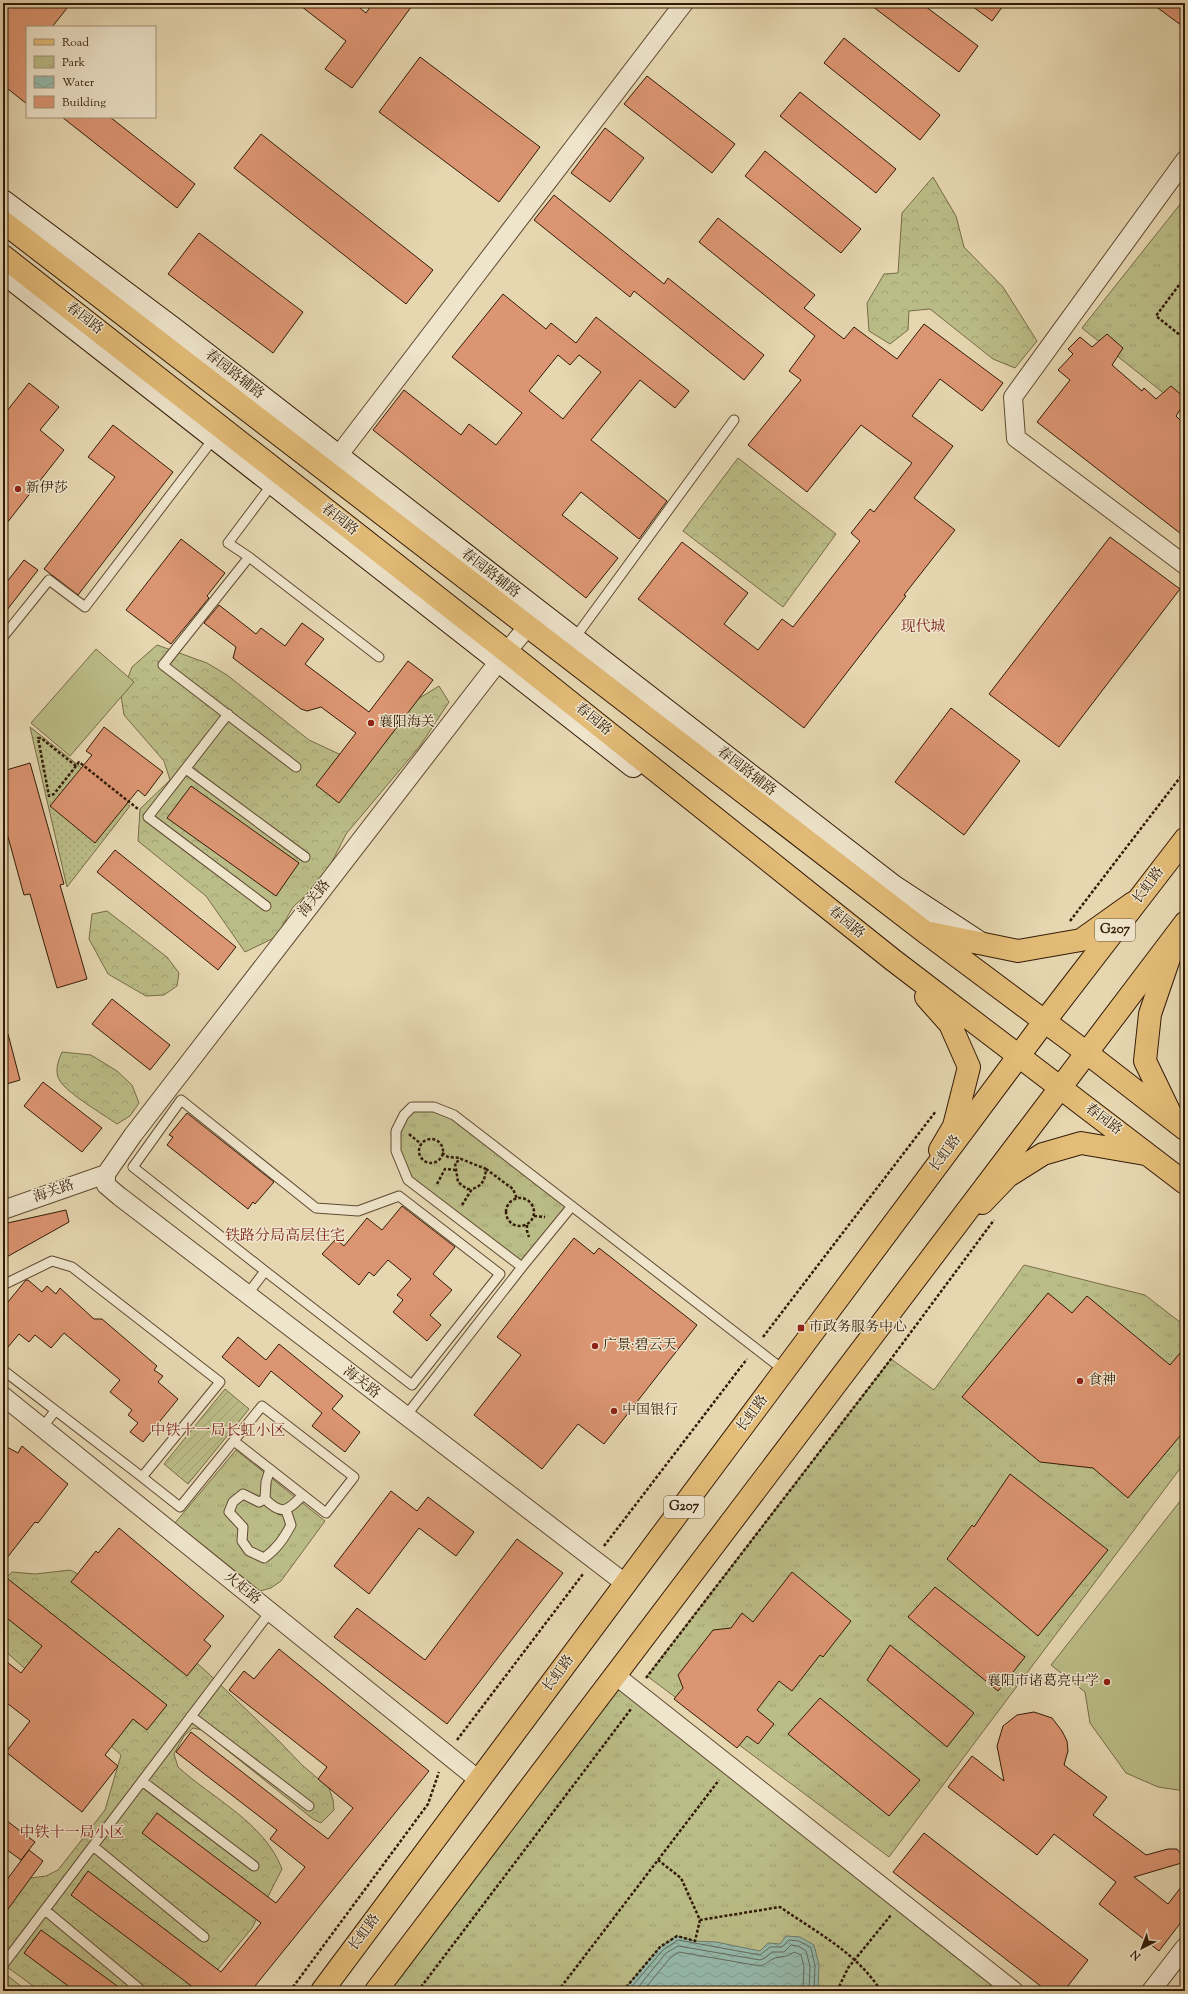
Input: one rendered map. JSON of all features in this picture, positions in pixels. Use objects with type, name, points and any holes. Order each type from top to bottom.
[{"type":"main road","name":"春园路","points":[[3,222],[529,625],[925,932],[1044,1022],[1087,1052],[1180,1125]]},
{"type":"main road","name":"春园路","points":[[3,256],[502,656],[893,960],[1185,1183]]},
{"type":"main road","name":"长虹路","points":[[322,1991],[480,1781],[1044,1022],[1185,839]]},
{"type":"main road","points":[[925,932],[1018,951],[1081,940],[1139,899]]},
{"type":"main road","points":[[376,1991],[1181,928]]},
{"type":"main road","points":[[1180,1125],[1145,1061],[1150,1014],[1181,928]]},
{"type":"main road","points":[[893,960],[950,1024],[969,1067],[954,1126],[902,1214]]},
{"type":"main road","points":[[941,1246],[1008,1176],[1043,1154],[1081,1142],[1148,1155]]},
{"type":"street","points":[[338,456],[684,3]]},
{"type":"street","points":[[1185,160],[1012,397],[1016,438],[1185,565]]},
{"type":"street","name":"春园路辅路","points":[[3,201],[174,328],[893,886],[980,943]]},
{"type":"street","points":[[3,272],[273,484],[502,656],[888,966],[939,1012]]},
{"type":"street","name":"海关路","points":[[3,1210],[106,1174],[143,1122],[502,656],[529,625]]},
{"type":"street","name":"海关路","points":[[106,1174],[106,1185],[119,1196],[626,1584]]},
{"type":"street","name":"火炬路","points":[[3,1396],[480,1781]]},
{"type":"street","points":[[615,1675],[1014,1991]]},
{"type":"street","points":[[1151,1991],[1185,1947]]},
{"type":"lane","points":[[574,639],[734,420]]},
{"type":"lane","points":[[3,637],[49,580],[85,607],[214,438]]},
{"type":"lane","points":[[273,484],[228,543],[380,657]]},
{"type":"lane","points":[[248,558],[164,665],[296,767]]},
{"type":"lane","points":[[228,714],[148,817],[266,906]]},
{"type":"lane","points":[[186,769],[305,857]]},
{"type":"lane","points":[[181,1100],[316,1208],[358,1211],[399,1196],[500,1274],[412,1385],[265,1271],[133,1167],[181,1100]]},
{"type":"lane","points":[[522,1267],[408,1180],[396,1151],[396,1131],[404,1115],[412,1107],[434,1107],[454,1115],[785,1371]]},
{"type":"lane","points":[[406,1417],[522,1267],[572,1206]]},
{"type":"lane","points":[[3,1285],[52,1261],[72,1266],[220,1382],[142,1477]]},
{"type":"lane","points":[[247,1295],[265,1271]]},
{"type":"lane","points":[[3,1370],[180,1507],[262,1406],[354,1477],[326,1513],[234,1441]]},
{"type":"lane","points":[[42,1428],[55,1411]]},
{"type":"lane","points":[[270,1469],[266,1482],[265,1499],[273,1507],[280,1511],[289,1509],[303,1495]]},
{"type":"lane","points":[[265,1499],[259,1502],[243,1494],[233,1502],[229,1512],[243,1527],[242,1541],[249,1550],[264,1558],[272,1552],[284,1538],[291,1524],[286,1510]]},
{"type":"lane","points":[[3,1965],[270,1612]]},
{"type":"lane","points":[[191,1716],[309,1806]]},
{"type":"lane","points":[[142,1781],[254,1866]]},
{"type":"lane","points":[[93,1846],[204,1937]]},
{"type":"lane","points":[[45,1910],[142,1991]]},
{"type":"path","points":[[1185,277],[1156,316],[1185,339]]},
{"type":"path","points":[[76,766],[41,738],[38,738],[49,796],[54,794],[76,766],[79,762],[148,817]]},
{"type":"path","points":[[1051,945],[1185,771]]},
{"type":"path","points":[[290,1991],[428,1804],[446,1754],[936,1110]]},
{"type":"path","points":[[442,1153],[439,1160],[428,1163],[420,1156],[419,1148],[423,1141],[431,1139],[441,1145],[442,1153],[448,1157],[461,1158],[486,1169],[513,1189],[517,1198]]},
{"type":"path","points":[[461,1158],[455,1163],[455,1170],[458,1182],[467,1189],[477,1188],[484,1181],[486,1169]]},
{"type":"path","points":[[418,1188],[431,1190],[440,1181],[445,1170],[455,1170]]},
{"type":"path","points":[[455,1216],[472,1189]]},
{"type":"path","points":[[517,1198],[522,1198],[530,1202],[534,1211],[532,1219],[523,1226],[518,1226],[510,1222],[506,1213],[509,1204],[517,1198]]},
{"type":"path","points":[[418,1991],[640,1696],[647,1676],[886,1365],[998,1215]]},
{"type":"path","points":[[558,1991],[729,1766]]},
{"type":"path","points":[[623,1991],[660,1947],[677,1936],[695,1941],[700,1920],[681,1878],[658,1860]]},
{"type":"path","points":[[837,1991],[848,1968],[902,1902]]},
{"type":"path","points":[[700,1920],[780,1907],[855,1959],[871,1975],[881,1991]]},
{"type":"green space","points":[[933,177],[956,216],[964,247],[1003,287],[1037,341],[1015,368],[993,359],[930,309],[909,311],[908,330],[890,344],[869,331],[867,303],[884,274],[898,273],[902,213]]},
{"type":"green space","points":[[1185,198],[1185,410],[1082,328]]},
{"type":"green space","points":[[738,458],[836,534],[783,607],[683,531]]},
{"type":"green space","points":[[157,645],[207,663],[227,675],[309,740],[352,760],[400,710],[439,686],[449,702],[420,746],[346,834],[324,878],[293,907],[276,937],[245,952],[206,896],[138,841],[140,809],[170,780],[164,761],[124,715],[121,696],[132,667]]},
{"type":"green space","points":[[96,649],[134,682],[70,756],[31,723]]},
{"type":"green space","points":[[30,727],[130,806],[67,887]]},
{"type":"green space","points":[[107,911],[167,957],[179,973],[177,986],[164,995],[146,996],[108,974],[89,939],[92,914]]},
{"type":"green space","points":[[62,1052],[91,1055],[117,1071],[132,1085],[139,1103],[130,1116],[117,1124],[70,1092],[60,1081],[57,1074],[58,1063]]},
{"type":"green space","points":[[412,1107],[454,1115],[572,1206],[522,1267],[408,1180],[396,1151],[404,1115]]},
{"type":"green space","points":[[1024,1265],[1145,1295],[1185,1326],[1185,1462],[889,1857],[647,1676],[891,1359],[934,1390]]},
{"type":"green space","points":[[225,1389],[249,1409],[188,1484],[164,1464]]},
{"type":"green space","points":[[236,1450],[325,1521],[281,1581],[271,1588],[260,1591],[175,1523]]},
{"type":"green space","points":[[1185,1495],[1185,1791],[1158,1787],[1126,1773],[1090,1723],[1085,1692],[1051,1665]]},
{"type":"green space","points":[[70,1570],[117,1593],[208,1673],[302,1765],[329,1788],[333,1800],[334,1810],[321,1823],[313,1819],[202,1730],[193,1728],[184,1736],[174,1754],[178,1767],[236,1812],[250,1825],[274,1852],[282,1869],[252,1928],[200,1991],[40,1991],[3,1964],[3,1895],[31,1878],[46,1876],[58,1870],[105,1810],[121,1755],[3,1649],[3,1581],[12,1572],[35,1574]]},
{"type":"green space","points":[[615,1675],[1014,1991],[376,1991]]},
{"type":"green space","points":[[3,1972],[27,1991],[3,1991]]},
{"type":"water","points":[[677,1936],[695,1941],[716,1942],[760,1951],[768,1943],[780,1944],[786,1936],[800,1937],[814,1945],[819,1965],[818,1991],[623,1991],[660,1947]]},
{"type":"building","points":[[11,3],[71,3],[53,26],[26,26],[26,103],[3,85],[3,13]]},
{"type":"building","points":[[297,3],[354,3],[366,13],[373,3],[414,3],[352,88],[325,69],[346,41]]},
{"type":"building","points":[[868,3],[921,3],[978,46],[959,72]]},
{"type":"building","points":[[968,3],[1005,3],[992,21]]},
{"type":"building","points":[[1151,3],[1185,3],[1185,28]]},
{"type":"building","points":[[844,38],[940,115],[920,140],[824,63]]},
{"type":"building","points":[[420,57],[540,147],[499,202],[379,112]]},
{"type":"building","points":[[647,76],[735,144],[712,173],[624,104]]},
{"type":"building","points":[[800,92],[896,169],[876,193],[780,116]]},
{"type":"building","points":[[63,118],[111,118],[195,184],[177,208]]},
{"type":"building","points":[[605,128],[644,158],[610,202],[571,173]]},
{"type":"building","points":[[261,134],[433,270],[406,304],[234,168]]},
{"type":"building","points":[[765,151],[861,229],[841,253],[745,176]]},
{"type":"building","points":[[554,195],[664,284],[668,278],[764,355],[744,380],[634,291],[630,297],[534,220]]},
{"type":"building","points":[[718,218],[815,295],[804,308],[844,339],[854,327],[897,359],[924,324],[1003,383],[982,411],[940,379],[912,416],[953,446],[914,498],[955,530],[804,728],[638,599],[682,542],[748,593],[724,624],[758,650],[782,619],[793,627],[860,541],[851,533],[870,509],[874,512],[912,463],[861,425],[807,492],[748,445],[801,380],[789,371],[815,336],[699,242]]},
{"type":"building","points":[[199,233],[303,312],[273,353],[168,274]]},
{"type":"building","points":[[503,294],[546,329],[551,323],[576,343],[596,317],[689,391],[675,408],[640,380],[591,440],[667,501],[639,539],[581,492],[562,515],[618,558],[586,598],[373,430],[404,390],[461,435],[469,424],[496,445],[522,413],[452,357]],"holes":[[[558,355],[570,365],[579,355],[601,372],[563,419],[529,391]]]},
{"type":"building","points":[[1107,334],[1123,348],[1112,365],[1142,391],[1144,388],[1156,399],[1171,386],[1185,398],[1185,402],[1176,416],[1185,425],[1185,537],[1037,422],[1070,380],[1058,370],[1073,354],[1068,349],[1080,337],[1092,347]]},
{"type":"building","name":"新伊莎","points":[[29,383],[59,407],[40,430],[64,450],[3,528],[3,416]]},
{"type":"building","points":[[113,425],[173,472],[78,595],[44,569],[115,477],[88,457]]},
{"type":"building","points":[[1110,537],[1180,589],[1059,747],[989,694]]},
{"type":"building","points":[[181,539],[225,573],[207,596],[209,598],[171,644],[126,610]]},
{"type":"building","points":[[24,560],[38,570],[3,615],[3,587]]},
{"type":"building","name":"襄阳海关","points":[[219,605],[256,634],[261,628],[285,646],[302,623],[324,639],[305,664],[369,712],[408,661],[433,680],[339,803],[316,785],[356,733],[321,707],[307,711],[301,709],[233,658],[236,647],[204,623]]},
{"type":"building","points":[[951,708],[1020,761],[964,835],[895,782]]},
{"type":"building","points":[[104,727],[163,772],[145,796],[138,790],[95,843],[50,806],[92,755],[86,751]]},
{"type":"building","points":[[30,763],[64,884],[60,885],[87,979],[57,988],[30,894],[24,895],[3,819],[3,771]]},
{"type":"building","points":[[191,786],[299,863],[276,896],[167,818]]},
{"type":"building","points":[[115,850],[236,947],[218,970],[97,872]]},
{"type":"building","points":[[112,999],[170,1045],[150,1070],[92,1024]]},
{"type":"building","points":[[8,1034],[20,1080],[3,1085],[3,1035]]},
{"type":"building","points":[[43,1082],[102,1128],[82,1152],[24,1106]]},
{"type":"building","points":[[187,1113],[274,1182],[255,1204],[253,1202],[248,1209],[167,1145],[173,1137],[169,1135]]},
{"type":"building","points":[[402,1206],[455,1247],[433,1274],[452,1290],[430,1315],[441,1325],[427,1341],[393,1312],[403,1300],[397,1295],[411,1279],[388,1260],[374,1276],[369,1272],[359,1285],[322,1254],[336,1239],[344,1246],[367,1218],[382,1230]]},
{"type":"building","points":[[66,1210],[69,1222],[3,1259],[3,1224]]},
{"type":"building","name":"广景·碧云天","points":[[574,1238],[594,1254],[599,1248],[697,1325],[604,1444],[578,1424],[542,1469],[474,1415],[521,1355],[497,1337]]},
{"type":"building","points":[[26,1280],[42,1292],[47,1286],[56,1294],[60,1288],[94,1319],[102,1319],[157,1366],[154,1370],[163,1376],[158,1382],[178,1399],[143,1442],[130,1432],[138,1423],[128,1415],[132,1410],[110,1392],[120,1380],[64,1333],[51,1348],[35,1335],[29,1342],[19,1334],[3,1353],[3,1308]]},
{"type":"building","name":"食神","points":[[1048,1293],[1072,1313],[1087,1296],[1170,1365],[1185,1347],[1185,1430],[1128,1498],[1093,1468],[1040,1462],[962,1397]]},
{"type":"building","points":[[238,1337],[266,1360],[279,1344],[343,1396],[332,1409],[360,1432],[345,1452],[312,1426],[322,1413],[271,1371],[259,1387],[222,1357]]},
{"type":"building","points":[[3,1445],[18,1453],[22,1446],[68,1484],[38,1523],[35,1522],[3,1563]]},
{"type":"building","points":[[1010,1474],[1108,1550],[1038,1636],[947,1559],[972,1525],[974,1527]]},
{"type":"building","points":[[391,1491],[417,1511],[428,1497],[474,1532],[456,1556],[419,1528],[369,1594],[334,1566]]},
{"type":"building","points":[[119,1528],[224,1616],[204,1640],[211,1646],[187,1676],[71,1582],[96,1551],[98,1553]]},
{"type":"building","points":[[517,1539],[563,1573],[447,1724],[334,1637],[357,1608],[425,1660]]},
{"type":"building","points":[[792,1572],[851,1621],[823,1657],[820,1655],[792,1691],[779,1681],[757,1710],[774,1724],[758,1744],[747,1736],[737,1748],[674,1699],[683,1688],[678,1675],[713,1630],[731,1628],[742,1613],[753,1622]]},
{"type":"building","points":[[3,1575],[167,1705],[147,1730],[133,1719],[105,1755],[118,1766],[82,1812],[6,1752],[30,1721],[3,1700],[3,1659],[21,1673],[42,1646],[3,1615]]},
{"type":"building","points":[[935,1587],[1025,1657],[998,1691],[908,1617]]},
{"type":"building","points":[[890,1645],[974,1713],[947,1747],[867,1680]]},
{"type":"building","points":[[279,1649],[429,1771],[251,1991],[198,1991],[71,1895],[88,1871],[221,1972],[261,1923],[142,1833],[157,1813],[276,1903],[305,1867],[270,1839],[277,1830],[176,1752],[191,1732],[328,1839],[353,1808],[318,1779],[327,1767],[229,1690],[244,1671],[254,1679]]},
{"type":"building","points":[[820,1698],[920,1780],[889,1816],[788,1734]]},
{"type":"building","points":[[1034,1712],[1052,1718],[1062,1731],[1067,1741],[1068,1751],[1064,1765],[1107,1797],[1093,1815],[1146,1855],[1168,1849],[1177,1849],[1185,1859],[1185,1862],[1134,1877],[1168,1904],[1185,1882],[1185,1917],[1159,1951],[1099,1904],[1116,1882],[1054,1834],[1037,1855],[948,1787],[972,1756],[1004,1781],[997,1746],[1003,1726],[1017,1715]]},
{"type":"building","points":[[3,1818],[35,1842],[21,1860],[3,1847]]},
{"type":"building","points":[[924,1833],[1088,1960],[1064,1991],[1047,1991],[893,1872]]},
{"type":"building","points":[[29,1850],[43,1861],[3,1916],[3,1885]]},
{"type":"building","points":[[41,1930],[124,1991],[75,1991],[24,1953]]},
{"type":"place","name":"新伊莎","points":[[18,489]]},
{"type":"place","name":"襄阳海关","points":[[371,723]]},
{"type":"place","name":"市政务服务中心","points":[[801,1328]]},
{"type":"place","name":"广景·碧云天","points":[[595,1346]]},
{"type":"place","name":"食神","points":[[1080,1381]]},
{"type":"place","name":"中国银行","points":[[614,1411]]},
{"type":"place","name":"襄阳市诸葛亮中学","points":[[1107,1682]]},
{"type":"district","name":"现代城","points":[[923,627]]},
{"type":"district","name":"铁路分局高层住宅","points":[[285,1236]]},
{"type":"district","name":"中铁十一局长虹小区","points":[[218,1431]]},
{"type":"district","name":"中铁十一局小区","points":[[72,1833]]}]
